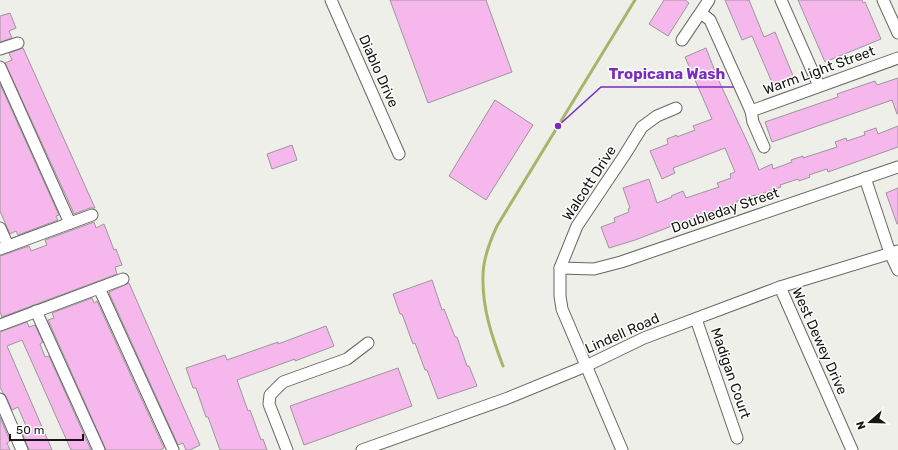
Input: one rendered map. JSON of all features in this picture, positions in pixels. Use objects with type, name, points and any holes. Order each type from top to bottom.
[{"type":"street","name":"Diablo Drive","points":[[331,0],[399,154]]},
{"type":"street","points":[[682,40],[709,0]]},
{"type":"street","points":[[781,0],[819,86]]},
{"type":"street","points":[[883,0],[898,33]]},
{"type":"street","points":[[701,13],[710,20],[751,111],[753,122],[764,147]]},
{"type":"street","points":[[0,49],[18,42]]},
{"type":"street","name":"Warm Light Street","points":[[751,111],[898,58]]},
{"type":"street","points":[[0,67],[70,223]]},
{"type":"street","name":"Walcott Drive","points":[[622,450],[562,309],[560,296],[560,268],[577,226],[642,127],[657,116],[676,108]]},
{"type":"street","name":"Doubleday Street","points":[[560,268],[594,269],[614,264],[898,167]]},
{"type":"street","points":[[865,178],[894,252],[898,270]]},
{"type":"street","points":[[0,228],[4,247],[92,215]]},
{"type":"street","name":"Lindell Road","points":[[362,450],[508,398],[586,366],[644,338],[780,287],[894,252]]},
{"type":"street","points":[[0,325],[122,279]]},
{"type":"street","name":"West Dewey Drive","points":[[780,287],[852,450]]},
{"type":"street","points":[[99,288],[173,450]]},
{"type":"street","points":[[36,311],[100,450]]},
{"type":"street","name":"Madigan Court","points":[[696,319],[737,438]]},
{"type":"street","points":[[287,450],[269,404],[270,395],[284,382],[347,359],[368,343]]},
{"type":"street","points":[[0,399],[22,450]]},
{"type":"building","points":[[390,0],[486,0],[512,72],[428,103]]},
{"type":"building","points":[[664,0],[685,0],[689,3],[668,36],[649,24]]},
{"type":"building","points":[[725,0],[749,0],[764,37],[775,32],[794,78],[774,87],[752,36],[742,40]]},
{"type":"building","points":[[798,0],[862,0],[863,3],[865,2],[881,39],[825,62]]},
{"type":"building","points":[[10,13],[16,28],[9,31],[12,38],[0,42],[0,16]]},
{"type":"building","points":[[23,48],[95,208],[90,208],[74,214],[5,63],[12,60],[9,53]]},
{"type":"building","points":[[706,48],[718,79],[759,170],[772,164],[773,169],[792,162],[791,160],[803,156],[803,158],[837,147],[835,142],[846,138],[847,141],[865,135],[864,132],[876,128],[878,134],[898,126],[898,147],[828,172],[827,169],[809,175],[810,177],[799,181],[798,179],[780,185],[781,187],[737,201],[737,203],[609,248],[601,227],[615,222],[614,218],[629,212],[628,209],[630,208],[623,188],[649,179],[657,203],[683,191],[686,198],[719,187],[717,183],[731,178],[730,174],[735,172],[725,148],[673,168],[675,173],[662,179],[650,151],[668,144],[667,139],[695,130],[693,126],[712,119],[685,57]]},
{"type":"building","points":[[898,78],[898,114],[892,100],[772,142],[765,122],[838,97],[837,94],[875,81],[877,85]]},
{"type":"building","points":[[0,84],[59,215],[56,216],[58,220],[18,235],[16,231],[10,234],[0,211]]},
{"type":"building","points":[[495,100],[533,125],[486,200],[449,176]]},
{"type":"building","points":[[292,145],[297,160],[272,169],[267,154]]},
{"type":"building","points":[[898,188],[898,224],[897,224],[886,193]]},
{"type":"building","points":[[94,222],[96,228],[104,224],[114,250],[116,249],[122,265],[115,267],[117,274],[2,317],[0,312],[0,256],[29,246],[31,251],[47,245],[45,240]]},
{"type":"building","points":[[432,280],[442,310],[444,309],[455,337],[457,337],[467,366],[469,366],[477,386],[438,399],[415,343],[413,344],[402,314],[400,314],[393,294]]},
{"type":"building","points":[[129,283],[200,445],[190,450],[186,450],[183,443],[178,445],[110,295],[109,292]]},
{"type":"building","points":[[92,298],[94,303],[97,301],[164,448],[160,450],[106,450],[48,320],[54,318],[52,313]]},
{"type":"building","points":[[27,322],[29,327],[35,325],[43,342],[40,344],[45,357],[49,356],[91,450],[71,450],[22,340],[7,346],[52,450],[29,450],[20,428],[26,426],[18,407],[12,410],[0,387],[0,332]]},
{"type":"building","points":[[326,326],[334,346],[295,361],[295,359],[237,380],[248,411],[250,410],[261,440],[263,439],[267,450],[220,450],[196,388],[193,388],[186,368],[225,355],[227,360],[278,342],[278,344]]},
{"type":"building","points":[[398,368],[412,406],[304,445],[290,406]]},
{"type":"building","points":[[0,417],[10,441],[7,443],[10,450],[0,450]]},
{"type":"waterway","points":[[503,366],[492,333],[484,299],[483,270],[489,244],[497,226],[635,0]]},
{"type":"place","name":"Tropicana Wash","points":[[558,126]]}]
